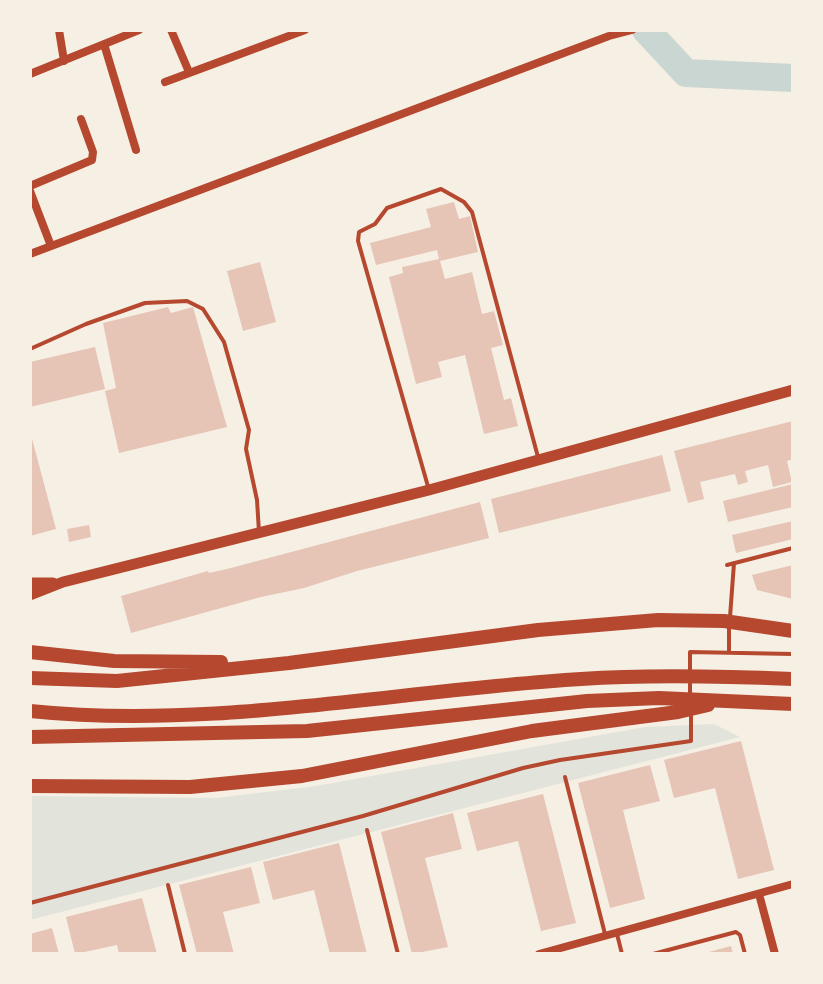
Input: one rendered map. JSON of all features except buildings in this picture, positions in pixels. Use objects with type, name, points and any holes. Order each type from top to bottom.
[{"type":"highway","points":[[30,678],[117,681],[289,663],[538,630],[658,620],[724,621],[793,631]]},
{"type":"highway","points":[[30,652],[114,661],[289,663]]},
{"type":"highway","points":[[30,711],[61,715],[186,714],[310,707],[581,679],[793,679]]},
{"type":"highway","points":[[30,737],[307,731],[587,701],[659,698],[793,704]]},
{"type":"highway","points":[[36,785],[190,787],[288,778],[532,731],[678,712],[728,700]]},
{"type":"main road","points":[[30,595],[63,582],[259,535],[793,390]]},
{"type":"main road","points":[[30,583],[63,582]]},
{"type":"street","points":[[59,30],[64,61]]},
{"type":"street","points":[[30,74],[139,30]]},
{"type":"street","points":[[171,30],[189,72]]},
{"type":"street","points":[[165,82],[305,30]]},
{"type":"street","points":[[30,254],[632,30]]},
{"type":"street","points":[[104,44],[136,150]]},
{"type":"street","points":[[51,246],[30,188],[92,160],[93,152],[81,119]]},
{"type":"street","points":[[539,954],[793,884]]},
{"type":"street","points":[[759,894],[775,954]]},
{"type":"lane","points":[[429,490],[358,241],[359,232],[375,224],[387,208],[441,189],[464,202],[472,212],[538,459]]},
{"type":"lane","points":[[30,349],[86,324],[145,303],[187,301],[203,309],[224,342],[249,430],[246,449],[257,500],[259,535]]},
{"type":"lane","points":[[727,565],[793,548]]},
{"type":"lane","points":[[729,652],[734,563]]},
{"type":"lane","points":[[30,903],[363,816],[523,768],[691,741],[690,652],[793,654]]},
{"type":"lane","points":[[565,777],[606,936]]},
{"type":"lane","points":[[367,830],[398,954]]},
{"type":"lane","points":[[168,885],[185,954]]},
{"type":"lane","points":[[653,954],[736,932],[740,935],[745,954]]},
{"type":"lane","points":[[617,934],[622,954]]},
{"type":"shaded area","points":[[714,724],[740,737],[30,920],[30,796],[216,798],[316,786],[645,727]]},
{"type":"waterway","points":[[646,30],[686,73],[793,78]]}]
